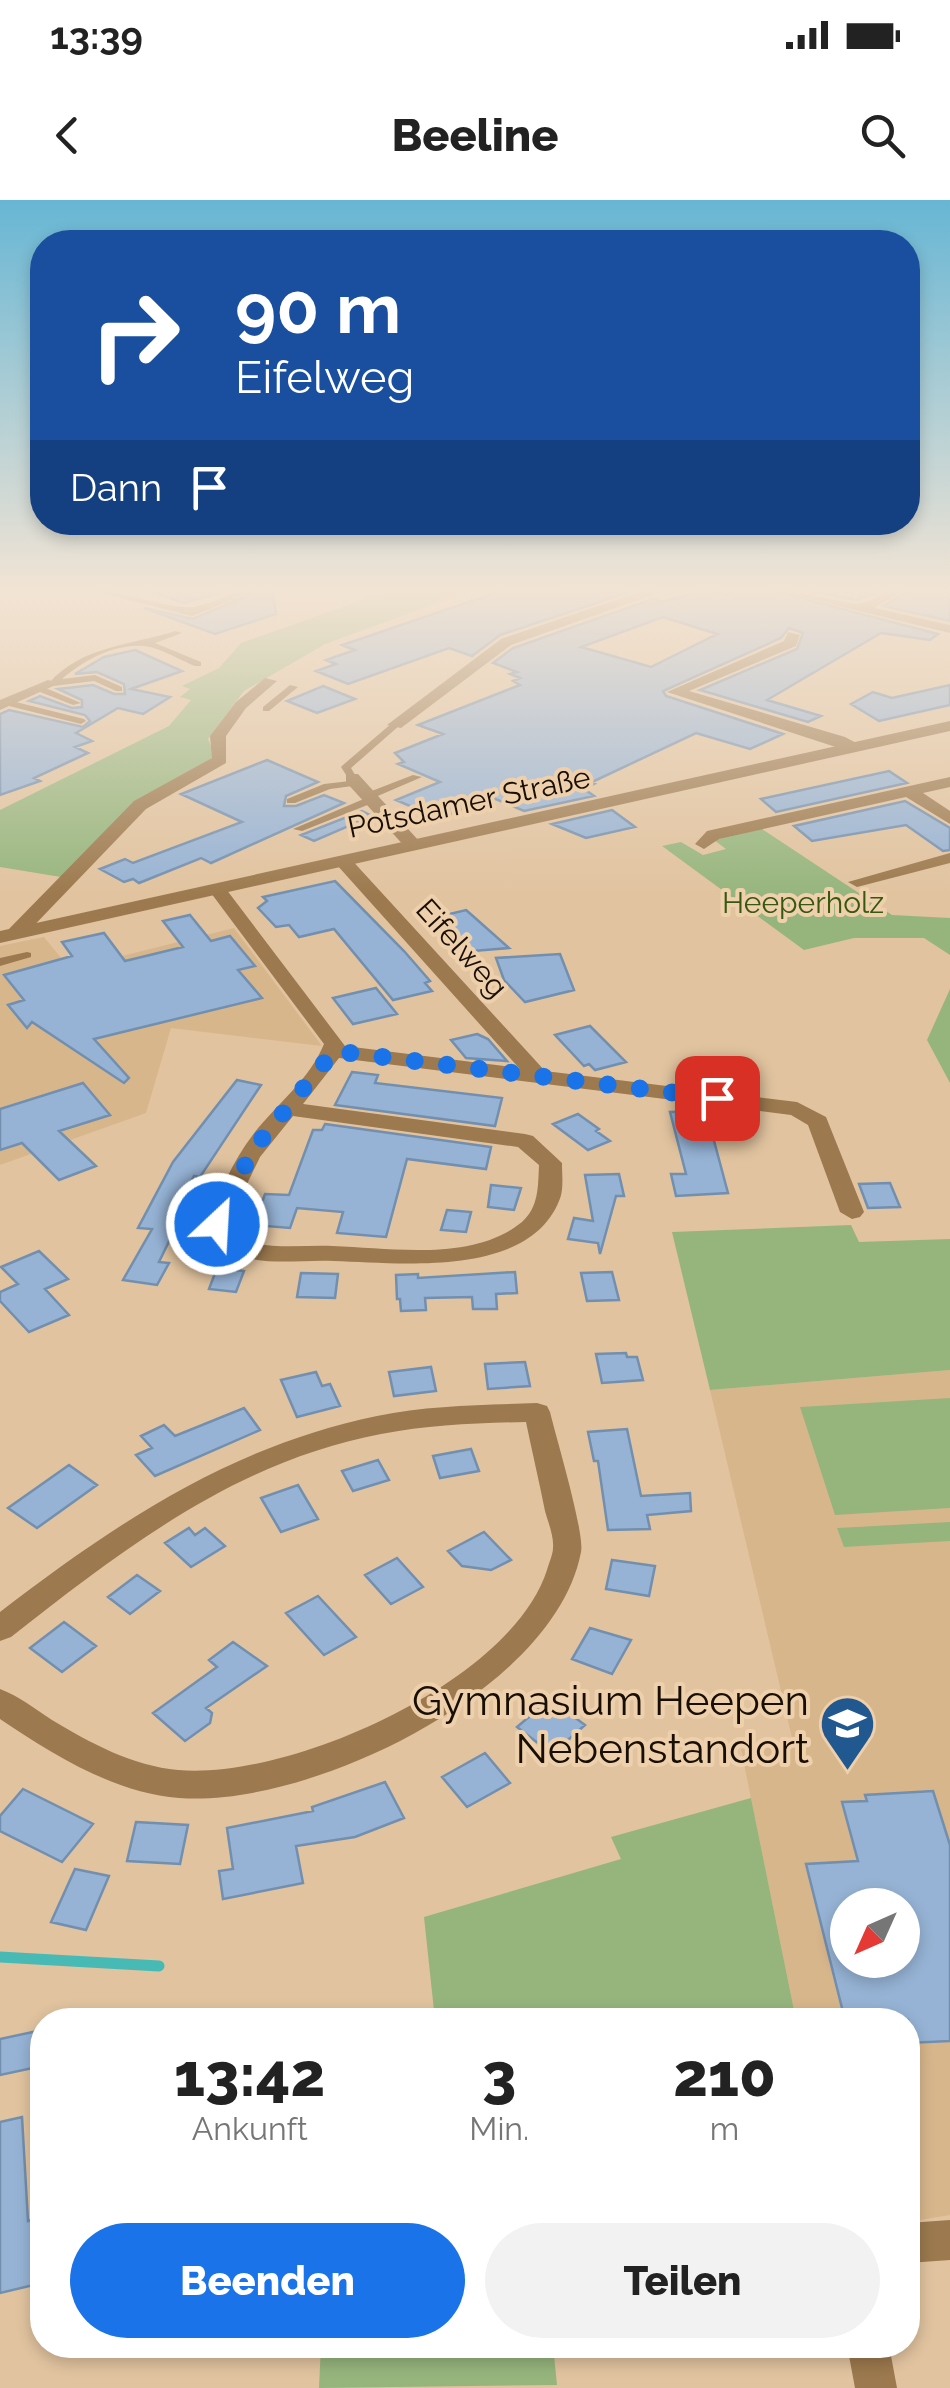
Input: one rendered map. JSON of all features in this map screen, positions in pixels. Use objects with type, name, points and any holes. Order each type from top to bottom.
[{"type":"street","points":[[2,704],[31,691]]},
{"type":"street","points":[[8,935],[140,805],[220,760],[218,736],[244,702],[258,691]]},
{"type":"street","points":[[395,724],[440,691]]},
{"type":"street","points":[[677,691],[854,748]]},
{"type":"street","name":"Potsdamer Straße","points":[[8,935],[950,726]]},
{"type":"street","points":[[704,844],[713,836],[950,782]]},
{"type":"street","points":[[362,789],[413,846]]},
{"type":"street","points":[[909,791],[950,819]]},
{"type":"street","points":[[857,882],[950,858]]},
{"type":"street","name":"Eifelweg","points":[[343,861],[536,1075]]},
{"type":"street","points":[[217,888],[334,1041],[334,1051],[286,1108],[252,1151],[218,1219],[220,1231],[238,1246],[365,1254],[480,1251],[522,1234],[534,1224],[551,1192],[551,1163],[525,1141],[286,1108]]},
{"type":"street","points":[[334,1051],[804,1111],[818,1122],[852,1212]]},
{"type":"street","points":[[0,1629],[119,1536],[221,1476],[276,1453],[378,1425],[537,1412],[568,1548],[566,1567],[549,1608],[492,1664],[374,1740],[270,1777],[179,1784],[81,1755],[0,1702]]},
{"type":"street","points":[[920,2242],[950,2240]]},
{"type":"street","points":[[870,2358],[876,2388]]},
{"type":"lane","points":[[54,691],[76,704]]},
{"type":"lane","points":[[266,709],[288,691]]},
{"type":"lane","points":[[2,704],[80,722]]},
{"type":"lane","points":[[362,789],[346,770],[348,764],[395,724]]},
{"type":"lane","points":[[291,801],[328,786],[362,789],[417,777]]},
{"type":"lane","points":[[298,830],[362,789]]},
{"type":"lane","points":[[0,962],[27,955]]},
{"type":"shaded area","points":[[234,928],[322,1046],[171,1028],[146,1113],[0,1165],[0,946],[44,937],[70,969]]},
{"type":"shaded area","name":"Gymnasium Heepen Nebenstandort","points":[[950,1370],[950,2215],[920,2220],[920,2008],[794,2008],[741,1749],[793,1742],[710,1390]]},
{"type":"green space","points":[[187,691],[244,691],[208,739],[214,753],[210,761],[132,805],[61,877],[0,867],[0,810],[169,726],[191,700],[180,697]]},
{"type":"green space","name":"Heeperholz","points":[[762,829],[892,915],[950,918],[950,955],[924,938],[854,938],[804,950],[662,846],[681,842],[703,855],[726,849],[714,840]]},
{"type":"green space","name":"Heeperholz","points":[[950,989],[950,1083],[927,1040]]},
{"type":"green space","points":[[851,1225],[859,1242],[950,1239],[950,1370],[710,1390],[672,1232]]},
{"type":"green space","points":[[950,1398],[950,1508],[835,1515],[800,1407]]},
{"type":"green space","points":[[950,1522],[950,1541],[844,1547],[837,1528]]},
{"type":"green space","points":[[751,1798],[794,2008],[434,2008],[424,1917],[621,1859],[611,1837]]},
{"type":"green space","points":[[320,2358],[554,2358],[557,2385],[319,2388]]},
{"type":"building","points":[[63,691],[141,691],[170,697],[143,714],[118,708],[76,733],[92,741],[75,747],[88,753],[34,778],[40,781],[0,795],[0,714],[9,710],[83,727],[90,721],[85,715],[29,701],[40,696],[72,708],[82,707],[82,700]]},
{"type":"building","points":[[311,691],[336,691],[355,699],[317,713],[287,701]]},
{"type":"building","points":[[504,691],[663,691],[666,696],[783,734],[750,749],[696,733],[590,783],[594,784],[584,789],[594,796],[524,811],[491,797],[440,819],[396,800],[440,782],[398,764],[404,762],[395,753],[443,734],[418,725]]},
{"type":"building","points":[[704,691],[782,691],[767,700],[821,716],[808,722]]},
{"type":"building","points":[[923,691],[950,691],[950,705],[879,721],[851,704],[873,692],[892,698]]},
{"type":"building","points":[[267,760],[318,782],[286,796],[284,806],[296,806],[324,795],[344,803],[211,863],[201,858],[139,883],[133,879],[124,882],[100,869],[125,859],[133,863],[242,822],[181,794]]},
{"type":"building","points":[[889,771],[907,783],[776,812],[761,799]]},
{"type":"building","points":[[905,801],[950,828],[950,850],[943,851],[906,825],[812,841],[794,826]]},
{"type":"building","points":[[612,810],[635,827],[586,838],[552,824]]},
{"type":"building","points":[[362,811],[372,816],[314,841],[301,835]]},
{"type":"building","points":[[335,881],[404,951],[430,981],[425,983],[432,991],[393,1000],[334,929],[299,937],[289,925],[276,927],[258,908],[267,901],[263,897]]},
{"type":"building","points":[[466,910],[509,948],[473,951],[460,943],[441,916]]},
{"type":"building","points":[[190,915],[211,941],[230,936],[255,966],[238,970],[262,998],[94,1039],[129,1078],[124,1083],[32,1022],[27,1028],[8,1005],[24,1000],[4,975],[72,956],[62,942],[104,933],[125,961],[183,947],[163,921]]},
{"type":"building","points":[[560,954],[574,990],[525,1002],[504,980],[496,958]]},
{"type":"building","points":[[376,988],[397,1014],[353,1024],[333,998]]},
{"type":"building","points":[[590,1026],[626,1062],[595,1070],[589,1064],[584,1066],[555,1035]]},
{"type":"building","points":[[477,1034],[488,1039],[507,1061],[466,1058],[451,1040]]},
{"type":"building","points":[[352,1072],[378,1075],[375,1083],[502,1098],[495,1126],[335,1105]]},
{"type":"building","points":[[237,1080],[261,1085],[200,1177],[194,1176],[187,1189],[193,1192],[159,1262],[169,1263],[157,1285],[123,1280],[152,1229],[138,1228],[173,1162]]},
{"type":"building","points":[[83,1083],[110,1115],[59,1131],[96,1166],[59,1180],[22,1143],[0,1150],[0,1109]]},
{"type":"building","points":[[706,1111],[728,1193],[676,1196],[671,1174],[686,1174],[670,1112]]},
{"type":"building","points":[[578,1114],[610,1141],[588,1150],[553,1124]]},
{"type":"building","points":[[325,1124],[491,1147],[486,1169],[407,1159],[386,1237],[337,1233],[343,1212],[297,1208],[290,1228],[254,1225],[265,1194],[289,1195],[313,1130],[322,1130]]},
{"type":"building","points":[[619,1174],[624,1196],[616,1196],[600,1254],[598,1243],[568,1239],[574,1218],[593,1221],[585,1175]]},
{"type":"building","points":[[890,1183],[900,1207],[868,1208],[859,1184]]},
{"type":"building","points":[[491,1185],[521,1188],[514,1210],[488,1207]]},
{"type":"building","points":[[447,1210],[471,1212],[466,1232],[441,1230]]},
{"type":"building","points":[[39,1251],[68,1279],[45,1289],[69,1315],[29,1332],[0,1301],[0,1292],[18,1284],[1,1267]]},
{"type":"building","points":[[217,1268],[244,1271],[236,1292],[209,1289]]},
{"type":"building","points":[[515,1272],[517,1293],[496,1294],[497,1309],[473,1309],[472,1297],[425,1298],[426,1310],[401,1311],[397,1299],[396,1275],[418,1274],[418,1278]]},
{"type":"building","points":[[612,1272],[619,1300],[587,1301],[581,1273]]},
{"type":"building","points":[[301,1273],[338,1274],[335,1298],[297,1297]]},
{"type":"building","points":[[626,1353],[627,1357],[637,1357],[643,1380],[602,1383],[596,1354]]},
{"type":"building","points":[[525,1362],[530,1386],[488,1389],[485,1364]]},
{"type":"building","points":[[431,1367],[436,1391],[394,1396],[389,1372]]},
{"type":"building","points":[[316,1372],[322,1386],[330,1384],[340,1406],[297,1417],[281,1380]]},
{"type":"building","points":[[244,1408],[260,1430],[155,1476],[136,1455],[152,1448],[141,1436],[164,1425],[175,1436]]},
{"type":"building","points":[[627,1429],[641,1496],[690,1493],[691,1511],[647,1515],[650,1529],[608,1530],[598,1461],[594,1461],[588,1432]]},
{"type":"building","points":[[471,1449],[479,1471],[440,1478],[433,1456]]},
{"type":"building","points":[[378,1460],[389,1480],[353,1491],[342,1471]]},
{"type":"building","points":[[69,1465],[97,1485],[37,1528],[8,1508]]},
{"type":"building","points":[[298,1485],[318,1519],[281,1532],[261,1498]]},
{"type":"building","points":[[189,1528],[195,1535],[205,1528],[225,1546],[191,1567],[165,1543]]},
{"type":"building","points":[[484,1532],[511,1560],[491,1570],[462,1566],[448,1551]]},
{"type":"building","points":[[397,1558],[423,1587],[391,1604],[365,1575]]},
{"type":"building","points":[[612,1560],[655,1566],[649,1596],[606,1589]]},
{"type":"building","points":[[137,1575],[160,1591],[130,1614],[108,1597]]},
{"type":"building","points":[[318,1596],[356,1637],[324,1655],[286,1613]]},
{"type":"building","points":[[64,1622],[96,1646],[62,1672],[30,1648]]},
{"type":"building","points":[[590,1628],[631,1640],[612,1674],[572,1659]]},
{"type":"building","points":[[233,1642],[267,1666],[206,1708],[212,1713],[210,1723],[185,1741],[153,1713],[217,1667],[209,1660]]},
{"type":"building","points":[[550,1699],[585,1725],[552,1754],[517,1727]]},
{"type":"building","points":[[485,1753],[510,1783],[467,1807],[442,1777]]},
{"type":"building","points":[[385,1782],[404,1818],[355,1837],[296,1846],[303,1883],[223,1899],[219,1871],[233,1869],[227,1828],[313,1811],[312,1807]]},
{"type":"building","points":[[23,1789],[93,1824],[62,1862],[0,1831],[0,1816]]},
{"type":"building","points":[[933,1791],[950,1845],[950,2041],[920,2042],[920,2008],[842,2008],[834,1978],[920,1978],[920,1888],[830,1888],[830,1960],[806,1864],[858,1861],[842,1802],[867,1801],[865,1795]]},
{"type":"building","points":[[136,1822],[188,1825],[180,1864],[127,1861]]},
{"type":"building","points":[[75,1869],[109,1876],[86,1930],[51,1922]]},
{"type":"building","points":[[30,2033],[30,2069],[0,2075],[0,2039]]},
{"type":"building","points":[[22,2117],[30,2220],[30,2286],[0,2293],[0,2122]]},
{"type":"waterway","points":[[0,1957],[159,1966]]},
{"type":"place","name":"Gymnasium Heepen Nebenstandort","points":[[848,1773]]},
{"type":"route","points":[[217,1224],[252,1151],[334,1051],[717,1098]]}]
